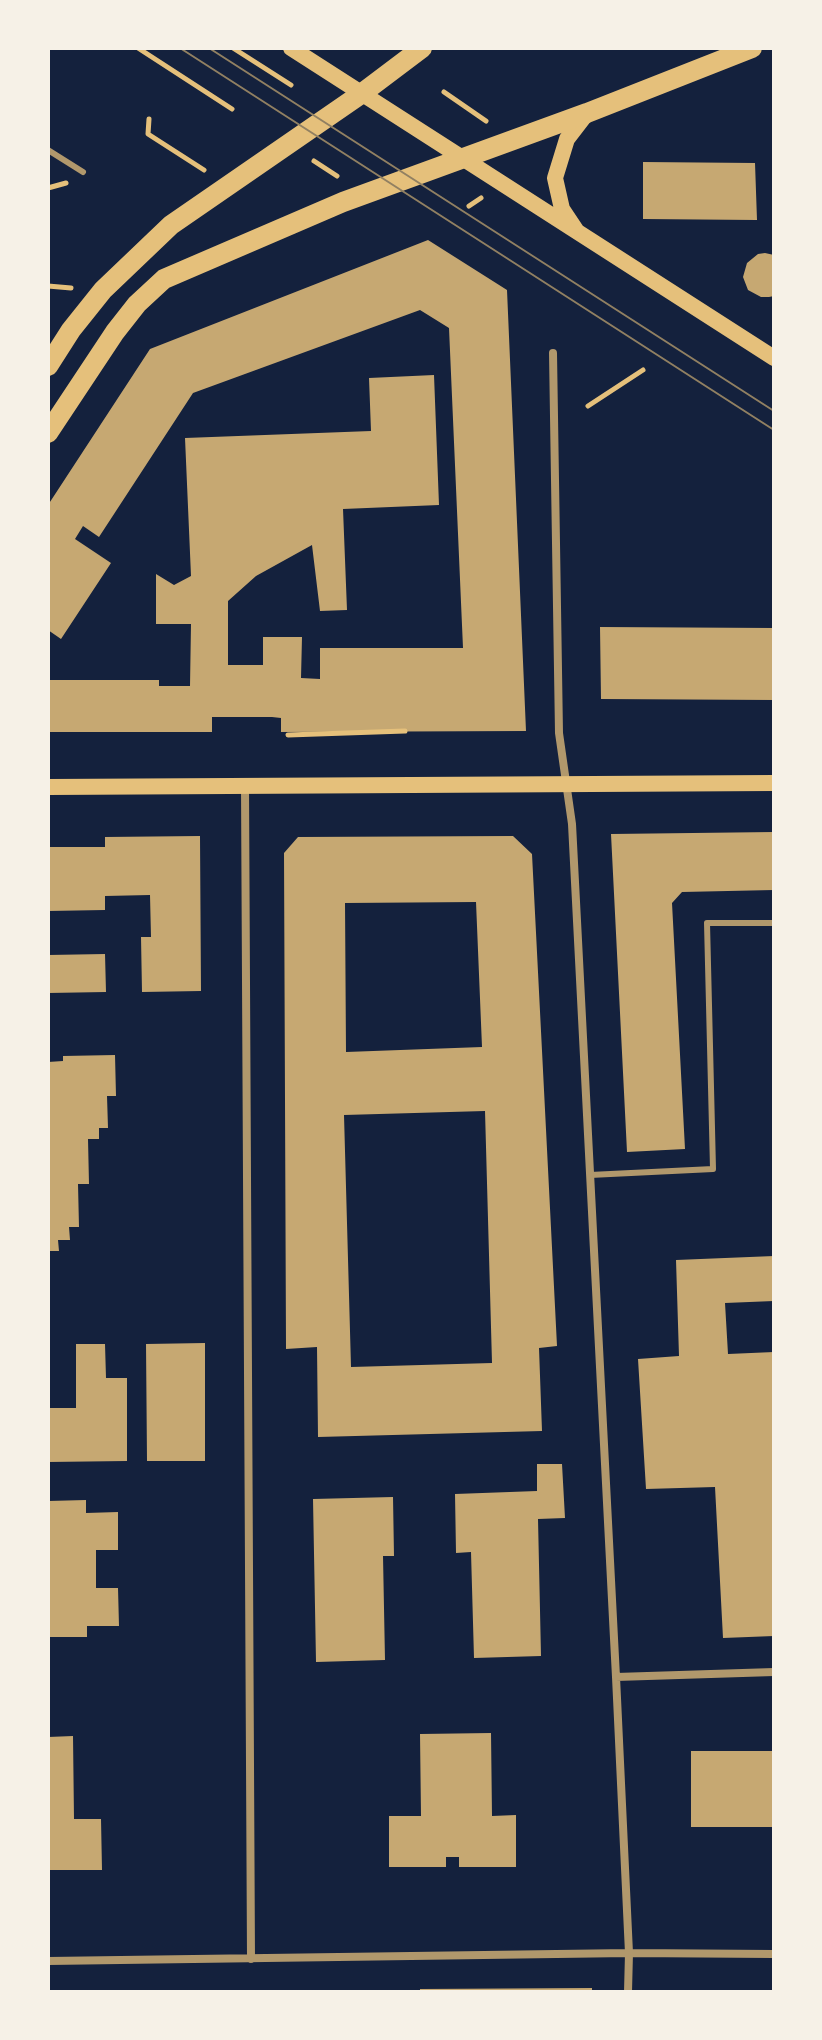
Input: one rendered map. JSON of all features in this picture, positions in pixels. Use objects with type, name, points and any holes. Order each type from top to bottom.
[{"type":"main road","points":[[291,48],[774,358]]},
{"type":"main road","points":[[48,366],[71,330],[103,290],[171,225],[361,94],[422,48]]},
{"type":"main road","points":[[48,433],[115,332],[137,304],[164,279],[343,202],[587,113],[752,48]]},
{"type":"main road","points":[[579,235],[562,209],[555,178],[567,139],[587,113]]},
{"type":"main road","points":[[48,787],[774,783]]},
{"type":"street","points":[[553,353],[559,733],[572,824],[616,1677],[629,1953],[628,1992]]},
{"type":"street","points":[[245,786],[251,1959]]},
{"type":"street","points":[[616,1677],[774,1672]]},
{"type":"street","points":[[48,1961],[774,1954]]},
{"type":"lane","points":[[48,150],[83,172]]},
{"type":"lane","points":[[590,1175],[713,1169],[707,923],[774,923]]},
{"type":"path","points":[[138,48],[232,109]]},
{"type":"path","points":[[233,48],[289,87]]},
{"type":"path","points":[[444,92],[492,125]]},
{"type":"path","points":[[149,119],[148,134],[208,174]]},
{"type":"path","points":[[314,161],[347,182]]},
{"type":"path","points":[[469,206],[479,200]]},
{"type":"path","points":[[48,286],[74,288]]},
{"type":"path","points":[[588,406],[643,370]]},
{"type":"path","points":[[288,735],[405,731]]},
{"type":"building","points":[[643,162],[755,163],[757,220],[643,219]]},
{"type":"building","points":[[428,240],[507,290],[526,731],[281,732],[281,718],[212,717],[212,732],[48,732],[48,680],[159,680],[159,686],[190,686],[191,624],[156,624],[156,574],[174,585],[191,576],[185,438],[371,431],[369,378],[434,375],[439,505],[343,509],[347,610],[320,611],[312,545],[256,576],[228,601],[228,665],[263,665],[263,637],[302,637],[301,678],[320,679],[320,648],[463,648],[449,328],[420,310],[193,393],[99,537],[83,526],[75,539],[111,563],[61,639],[48,630],[48,505],[150,349]]},
{"type":"building","points":[[758,254],[774,255],[774,296],[761,297],[748,290],[743,277],[747,263]]},
{"type":"building","points":[[600,627],[774,628],[774,700],[601,699]]},
{"type":"building","points":[[774,832],[774,890],[682,892],[672,903],[685,1149],[627,1152],[611,834]]},
{"type":"building","points":[[200,836],[201,991],[142,992],[141,937],[151,937],[150,895],[105,896],[105,910],[48,911],[48,847],[105,847],[105,837]]},
{"type":"building","points":[[513,836],[532,854],[557,1346],[539,1348],[542,1431],[318,1437],[317,1347],[286,1349],[284,853],[298,837]],"holes":[[[476,902],[482,1047],[346,1052],[345,903]],[[485,1111],[492,1363],[351,1367],[344,1115]]]},
{"type":"building","points":[[105,954],[106,992],[48,993],[48,955]]},
{"type":"building","points":[[115,1055],[116,1096],[107,1096],[108,1128],[99,1128],[99,1139],[88,1139],[89,1184],[78,1184],[79,1227],[69,1227],[70,1240],[58,1240],[59,1251],[48,1251],[48,1062],[63,1061],[63,1056]]},
{"type":"building","points":[[774,1256],[774,1301],[725,1303],[728,1354],[774,1352],[774,1636],[723,1638],[715,1487],[646,1489],[638,1359],[679,1356],[676,1260]]},
{"type":"building","points":[[205,1343],[205,1461],[147,1461],[146,1344]]},
{"type":"building","points":[[76,1344],[105,1344],[106,1378],[127,1378],[127,1461],[48,1462],[48,1408],[76,1408]]},
{"type":"building","points":[[537,1464],[562,1464],[565,1518],[538,1519],[541,1656],[474,1658],[471,1552],[456,1553],[455,1494],[537,1491]]},
{"type":"building","points":[[393,1497],[394,1556],[383,1556],[385,1660],[316,1662],[313,1499]]},
{"type":"building","points":[[86,1500],[86,1513],[118,1512],[118,1550],[96,1550],[96,1588],[118,1588],[119,1626],[87,1626],[87,1637],[50,1637],[48,1501]]},
{"type":"building","points":[[491,1733],[492,1816],[516,1815],[516,1867],[459,1867],[459,1857],[446,1857],[446,1867],[389,1867],[389,1816],[421,1816],[420,1734]]},
{"type":"building","points":[[73,1736],[74,1819],[101,1819],[102,1870],[50,1870],[48,1737]]},
{"type":"building","points":[[691,1751],[774,1751],[774,1827],[691,1827]]},
{"type":"building","points":[[592,1988],[592,1992],[420,1992],[420,1989]]},
{"type":"tram line","points":[[180,48],[774,430]]},
{"type":"tram line","points":[[209,48],[774,411]]}]
